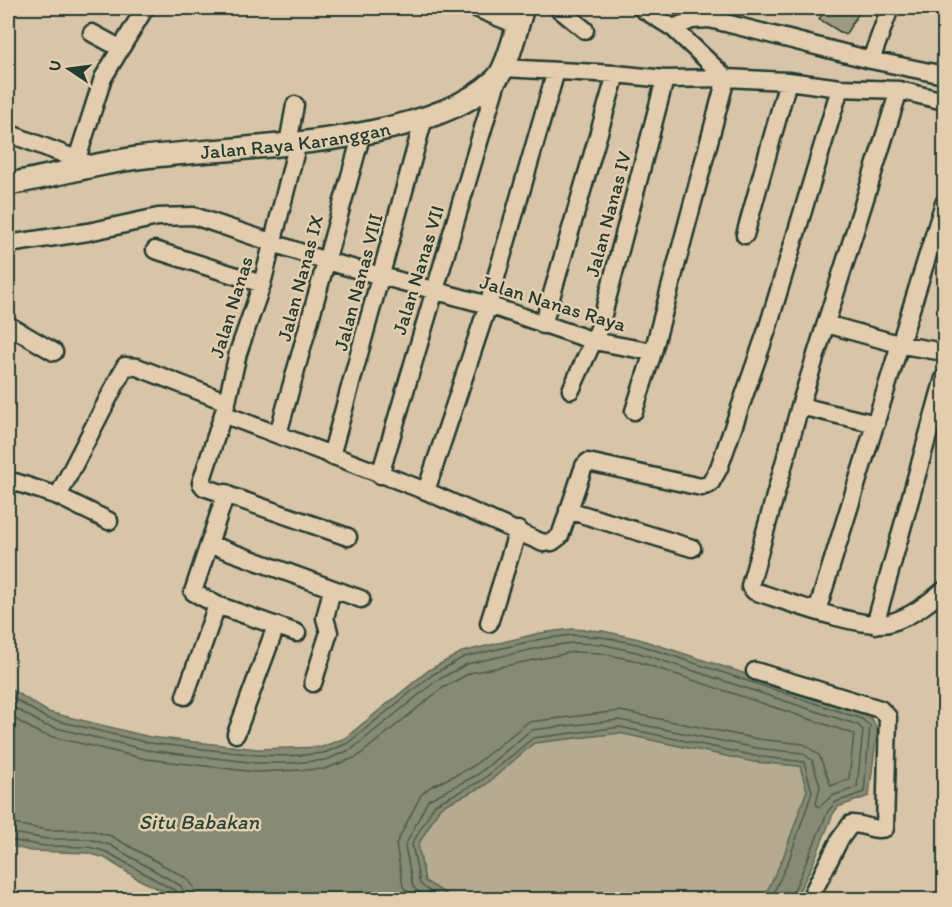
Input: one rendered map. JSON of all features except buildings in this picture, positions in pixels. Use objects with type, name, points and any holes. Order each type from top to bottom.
[{"type":"street","points":[[8,133],[85,162],[103,78],[145,8]]},
{"type":"street","points":[[476,8],[520,16],[500,73],[556,71],[616,74],[664,80],[726,78],[788,81],[840,88],[899,90],[945,101]]},
{"type":"street","points":[[558,8],[585,30]]},
{"type":"street","points":[[641,8],[673,28],[726,78]]},
{"type":"street","points":[[871,60],[890,8]]},
{"type":"street","points":[[673,28],[692,20],[710,19],[871,60],[945,75]]},
{"type":"street","points":[[92,33],[120,48]]},
{"type":"street","points":[[426,490],[488,305],[556,71]]},
{"type":"street","name":"Jalan Raya Karanggan","points":[[8,184],[63,175],[85,162],[293,143],[362,133],[424,118],[474,96],[500,73]]},
{"type":"street","name":"Jalan Nanas VII","points":[[380,475],[500,73]]},
{"type":"street","points":[[543,325],[616,74]]},
{"type":"street","points":[[634,411],[653,352],[726,78]]},
{"type":"street","name":"Jalan Nanas IV","points":[[571,390],[594,342],[664,80]]},
{"type":"street","points":[[745,235],[788,81]]},
{"type":"street","points":[[58,496],[125,366],[137,367],[278,434],[380,475],[426,490],[543,543],[552,542],[560,536],[584,466],[593,461],[701,487],[710,484],[719,468],[767,330],[840,88]]},
{"type":"street","points":[[899,90],[800,406],[750,586],[754,591],[875,625],[913,615],[945,590]]},
{"type":"street","name":"Jalan Nanas","points":[[226,494],[204,487],[201,483],[225,408],[238,353],[262,284],[293,143],[295,105]]},
{"type":"street","name":"Jalan Nanas VIII","points":[[331,456],[424,118]]},
{"type":"street","name":"Jalan Nanas IX","points":[[278,434],[362,133]]},
{"type":"street","points":[[817,610],[945,203]]},
{"type":"street","name":"Jalan Nanas Raya","points":[[8,244],[88,232],[175,215],[194,216],[326,261],[488,305],[594,342],[653,352]]},
{"type":"street","points":[[155,250],[262,284]]},
{"type":"street","points":[[826,324],[902,345],[945,352]]},
{"type":"street","points":[[8,325],[54,352]]},
{"type":"street","points":[[875,625],[940,412],[945,378]]},
{"type":"street","points":[[800,406],[876,424]]},
{"type":"street","points":[[15,482],[58,496],[109,521]]},
{"type":"street","points":[[297,633],[217,605],[193,592],[226,494],[348,537]]},
{"type":"street","points":[[568,510],[692,548]]},
{"type":"street","points":[[489,623],[518,530]]},
{"type":"street","points":[[209,544],[362,599]]},
{"type":"street","points":[[313,683],[329,632],[326,618],[332,590]]},
{"type":"street","points":[[185,696],[217,605]]},
{"type":"street","points":[[236,734],[276,626]]},
{"type":"street","points":[[755,671],[880,709],[888,717],[884,829],[851,824],[808,900]]},
{"type":"shaded area","points":[[619,733],[754,762],[800,766],[807,790],[783,858],[763,899],[454,899],[425,881],[418,845],[440,807],[484,786],[534,743]]},
{"type":"water","name":"Situ Babakan","points":[[572,629],[603,631],[639,639],[866,713],[872,720],[877,732],[869,796],[838,807],[795,899],[763,899],[783,858],[807,790],[800,766],[754,762],[619,733],[534,743],[484,786],[440,807],[418,845],[425,881],[454,899],[179,899],[138,879],[105,858],[88,853],[30,851],[8,845],[8,687],[48,712],[150,737],[258,749],[322,747],[345,738],[429,670],[462,652],[540,633]]}]
